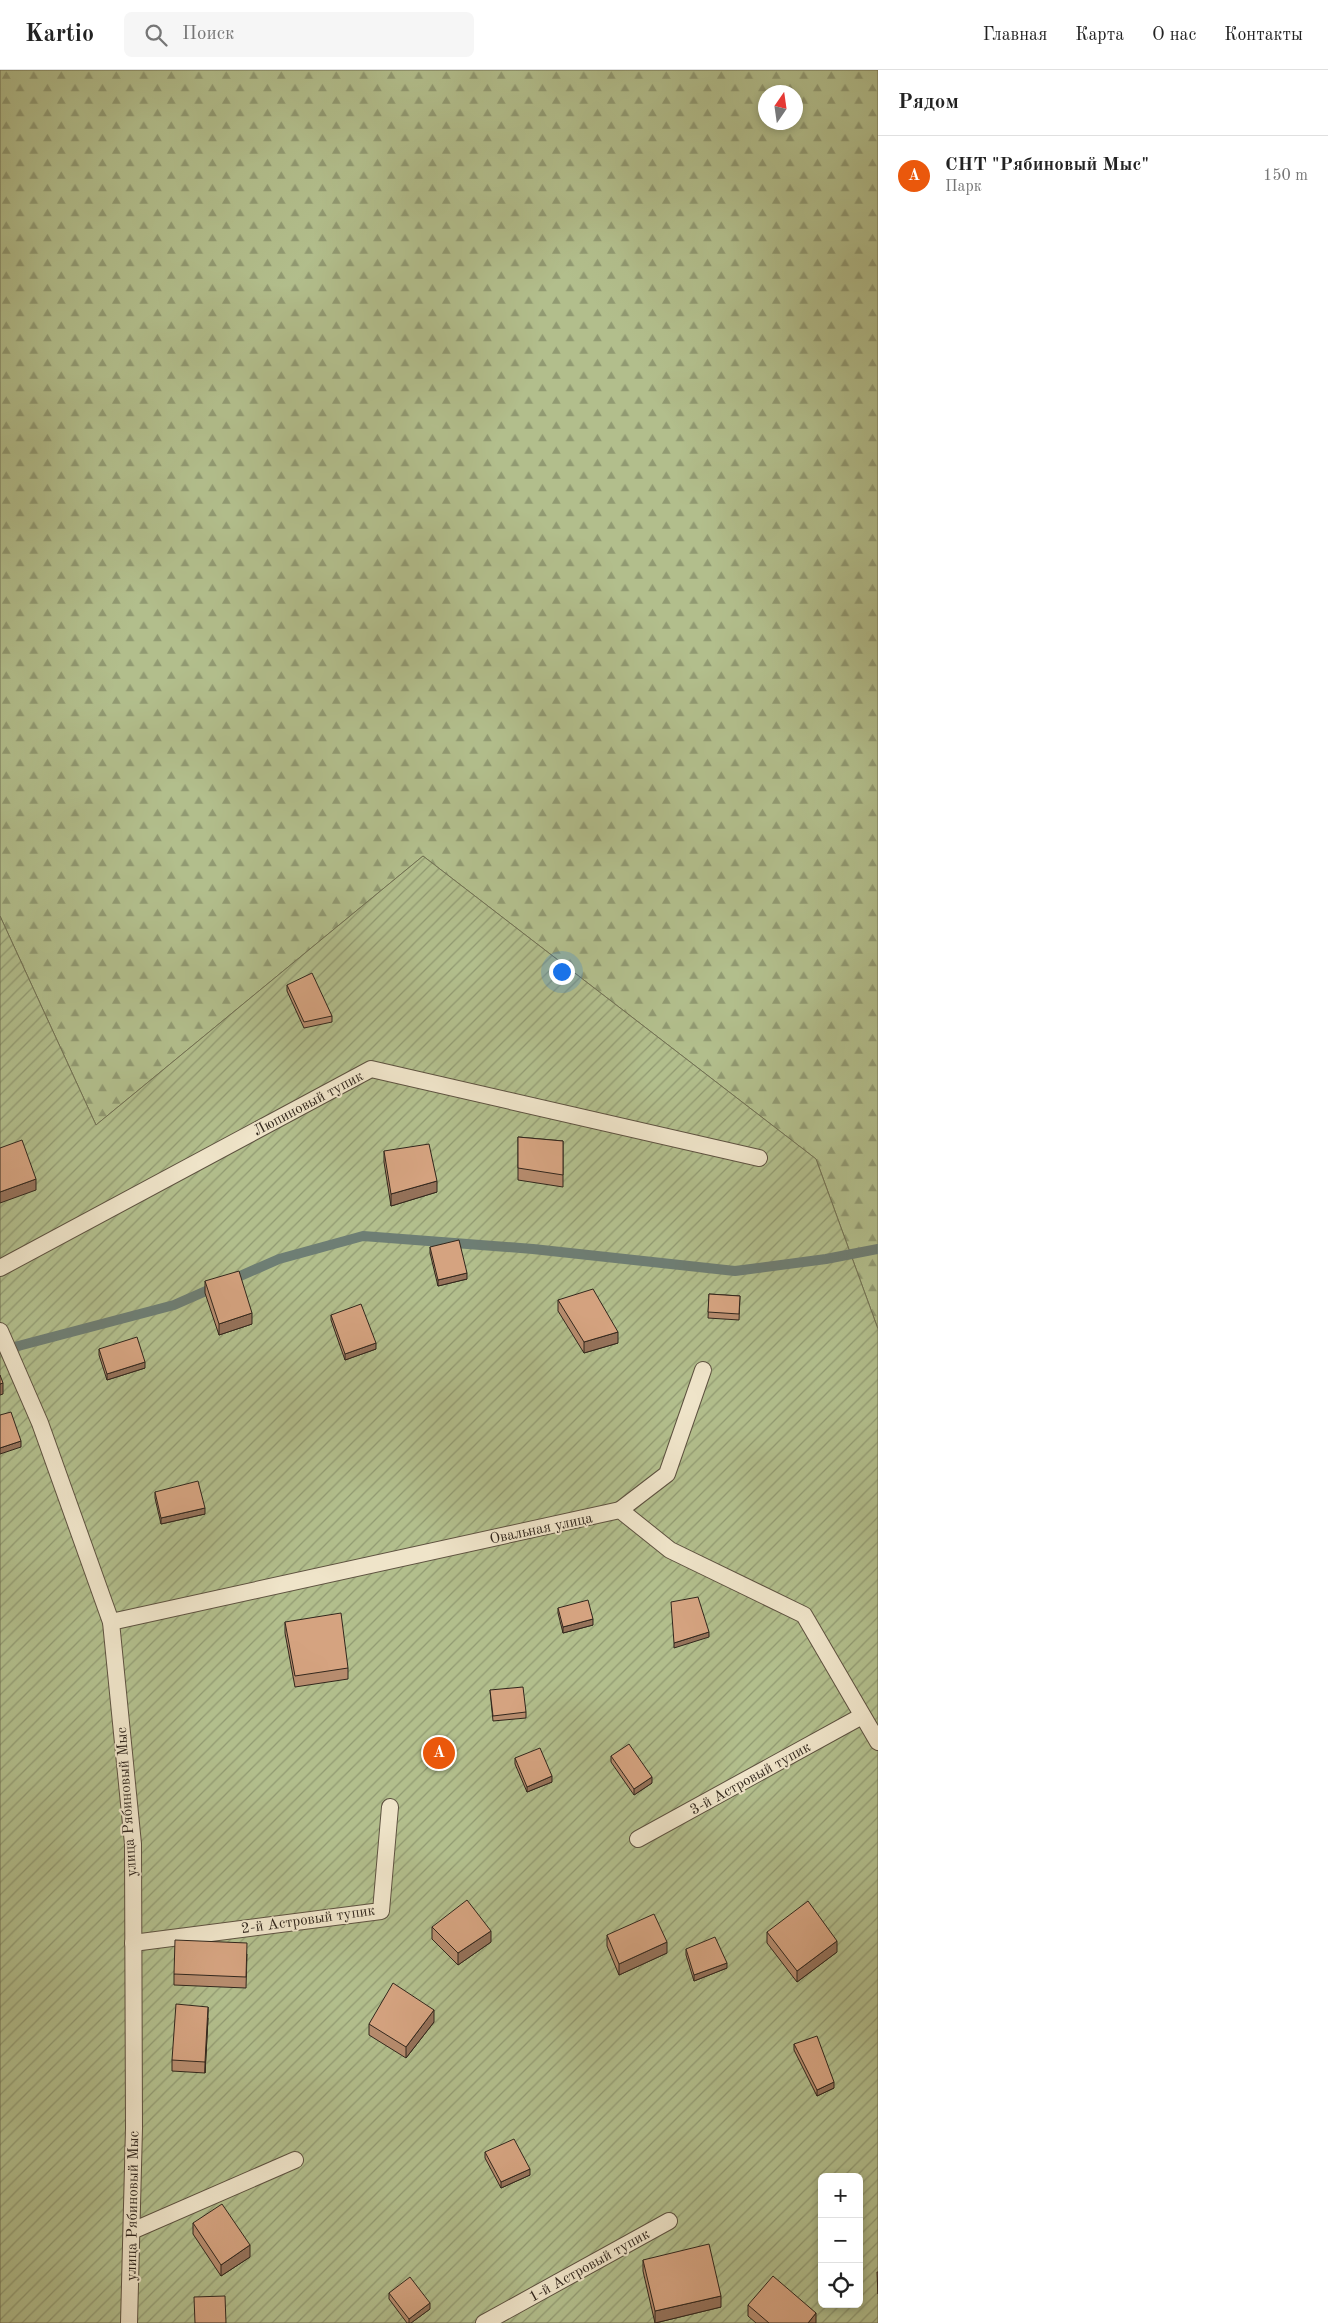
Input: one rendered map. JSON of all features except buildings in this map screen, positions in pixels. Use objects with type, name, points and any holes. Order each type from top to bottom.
[{"type":"lane","name":"Люпиновый тупик","points":[[0,1268],[371,1069],[759,1158]]},
{"type":"lane","name":"улица Рябиновый Мыс","points":[[0,1331],[40,1424],[110,1622],[132,1844],[134,2128],[129,2323]]},
{"type":"lane","points":[[703,1370],[667,1474],[620,1510],[670,1550],[804,1615],[878,1742]]},
{"type":"lane","name":"Овальная улица","points":[[110,1622],[620,1510]]},
{"type":"lane","name":"3-й Астровый тупик","points":[[638,1839],[862,1716]]},
{"type":"lane","name":"2-й Астровый тупик","points":[[133,1943],[381,1911],[390,1807]]},
{"type":"lane","points":[[132,2231],[295,2160]]},
{"type":"lane","name":"1-й Астровый тупик","points":[[484,2323],[669,2221]]},
{"type":"green space","points":[[0,70],[878,70],[878,1329],[816,1159],[423,856],[96,1125],[0,916]]},
{"type":"green space","points":[[423,856],[816,1159],[878,1329],[878,2323],[0,2323],[0,916],[96,1125]]},
{"type":"waterway","points":[[3,1350],[174,1305],[279,1259],[363,1236],[533,1249],[735,1271],[826,1259],[878,1249]]},
{"type":"place","name":"СНТ \"Рябиновый Мыс\"","points":[[439,1753]]}]
